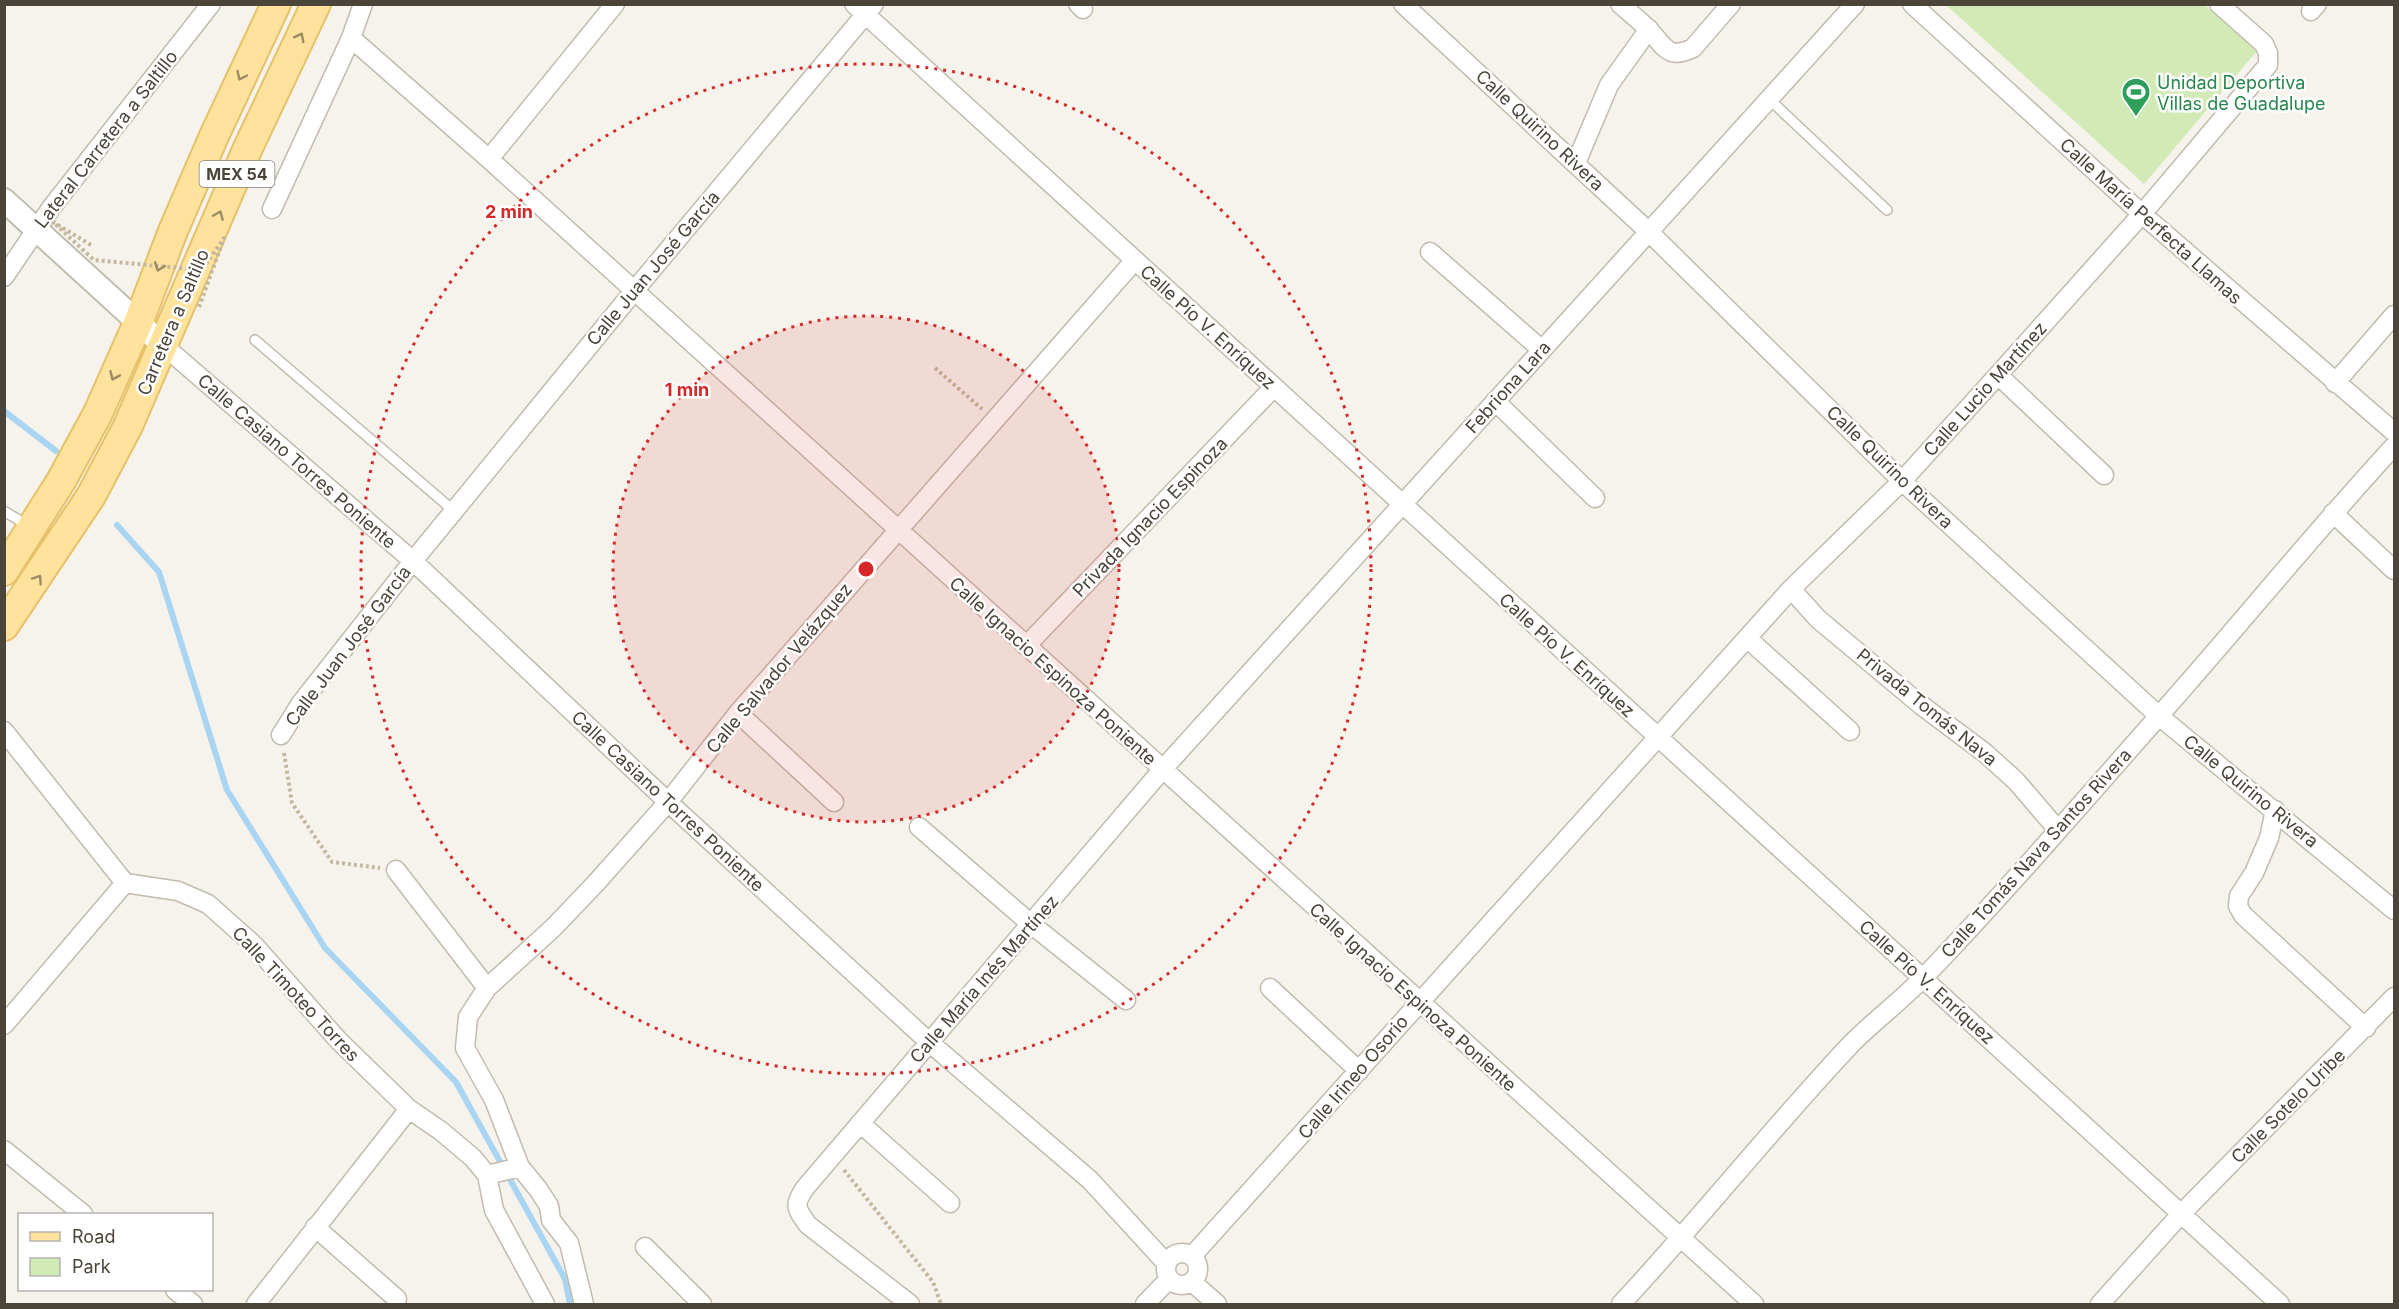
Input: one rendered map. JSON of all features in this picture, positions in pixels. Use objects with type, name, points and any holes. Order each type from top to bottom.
[{"type":"main road","name":"Carretera a Saltillo","points":[[4,571],[62,481],[98,413],[138,322],[173,231],[205,157],[276,4]]},
{"type":"main road","name":"Carretera a Saltillo","points":[[4,626],[52,558],[97,487],[128,426],[251,141],[316,4]]},
{"type":"street","name":"Lateral Carretera a Saltillo","points":[[4,277],[36,228],[211,4]]},
{"type":"street","points":[[272,209],[351,38],[363,4]]},
{"type":"street","points":[[489,159],[615,4]]},
{"type":"street","name":"Calle Quirino Rivera","points":[[1403,4],[1649,232],[1902,481],[2159,716],[2276,810],[2394,910]]},
{"type":"street","points":[[1620,4],[1649,28],[1668,52],[1684,52],[1693,48],[1731,4]]},
{"type":"street","name":"Febriona Lara","points":[[1162,770],[1855,4]]},
{"type":"street","name":"Calle María Perfecta Llamas","points":[[1912,4],[2142,214],[2394,432]]},
{"type":"street","name":"Calle Lucio Martínez","points":[[1658,737],[1791,589],[1902,481],[2142,214],[2268,65],[2268,53],[2264,44],[2219,4]]},
{"type":"street","name":"Calle Pío V. Enríquez","points":[[864,8],[1135,260],[2280,1305]]},
{"type":"street","name":"Calle Juan José García","points":[[281,735],[301,703],[413,561],[864,8]]},
{"type":"street","points":[[1576,163],[1609,85],[1649,28]]},
{"type":"street","name":"Calle Ignacio Espinoza Poniente","points":[[351,38],[489,159],[1418,1002],[1683,1238],[1754,1305]]},
{"type":"street","points":[[4,200],[164,346]]},
{"type":"street","points":[[1430,252],[1542,350]]},
{"type":"street","name":"Calle Salvador Velázquez","points":[[487,988],[554,927],[596,883],[668,802],[738,713],[1135,260]]},
{"type":"street","points":[[2336,383],[2394,315]]},
{"type":"street","name":"Calle Casiano Torres Poniente","points":[[164,346],[413,561],[668,802],[929,1042],[1090,1180],[1168,1271]]},
{"type":"street","points":[[1998,375],[2104,475]]},
{"type":"street","name":"Privada Ignacio Espinoza","points":[[1026,646],[1274,387]]},
{"type":"street","points":[[1496,401],[1595,498]]},
{"type":"street","name":"Calle Tomás Nava Santos Rivera","points":[[1621,1305],[1683,1238],[1791,1110],[1846,1050],[1923,978],[2058,830],[2394,446]]},
{"type":"street","points":[[2333,513],[2394,570]]},
{"type":"street","name":"Privada Tomás Nava","points":[[1791,589],[1818,619],[1921,705],[2001,767],[2058,830]]},
{"type":"street","points":[[1747,638],[1850,731]]},
{"type":"street","points":[[738,713],[834,802]]},
{"type":"street","points":[[4,731],[125,883],[4,1025]]},
{"type":"street","name":"Calle Irineo Osorio","points":[[1192,1256],[1658,737]]},
{"type":"street","name":"Calle María Inés Martínez","points":[[910,1305],[808,1225],[797,1209],[797,1201],[805,1188],[860,1123],[1162,770]]},
{"type":"street","points":[[2276,810],[2269,838],[2254,873],[2239,896],[2238,906],[2243,915],[2366,1028]]},
{"type":"street","points":[[919,827],[1031,924],[1126,1000]]},
{"type":"street","points":[[396,870],[487,988],[468,1017],[465,1048],[494,1100],[520,1167],[549,1206],[551,1220],[569,1243],[584,1305]]},
{"type":"street","name":"Calle Timoteo Torres","points":[[125,883],[178,891],[208,904],[254,945],[339,1041],[409,1109],[441,1131],[473,1158],[487,1175]]},
{"type":"street","points":[[1270,988],[1359,1071]]},
{"type":"street","name":"Calle Sotelo Uribe","points":[[2100,1305],[2181,1214],[2394,997]]},
{"type":"street","points":[[256,1305],[409,1109]]},
{"type":"street","points":[[860,1123],[950,1203]]},
{"type":"street","points":[[4,1150],[81,1213]]},
{"type":"street","points":[[520,1167],[487,1175],[494,1210],[545,1305]]},
{"type":"street","points":[[315,1227],[397,1299]]},
{"type":"street","points":[[645,1247],[702,1305]]},
{"type":"street","points":[[1145,1305],[1168,1271],[1169,1258],[1177,1253],[1192,1256],[1197,1261],[1197,1276],[1192,1282],[1180,1285],[1168,1271]]},
{"type":"street","points":[[1192,1282],[1217,1305]]},
{"type":"street","points":[[176,1291],[193,1305]]},
{"type":"lane","points":[[1769,99],[1887,210]]},
{"type":"lane","points":[[255,340],[454,511]]},
{"type":"lane","points":[[4,511],[32,528]]},
{"type":"path","points":[[91,245],[53,222],[94,260],[202,270],[224,238],[198,310]]},
{"type":"path","points":[[934,368],[994,419]]},
{"type":"path","name":"Calle Juan José García","points":[[281,735],[292,803],[332,862],[396,870]]},
{"type":"path","points":[[833,1155],[933,1282],[941,1305]]},
{"type":"green space","name":"Unidad Deportiva Villas de Guadalupe","points":[[1946,5],[2205,5],[2257,51],[2144,184]]},
{"type":"waterway","points":[[4,411],[56,451]]},
{"type":"waterway","points":[[117,525],[159,572],[227,790],[325,948],[456,1082],[565,1279],[570,1304]]},
{"type":"place","name":"Unidad Deportiva Villas de Guadalupe","points":[[2136,118]]}]
